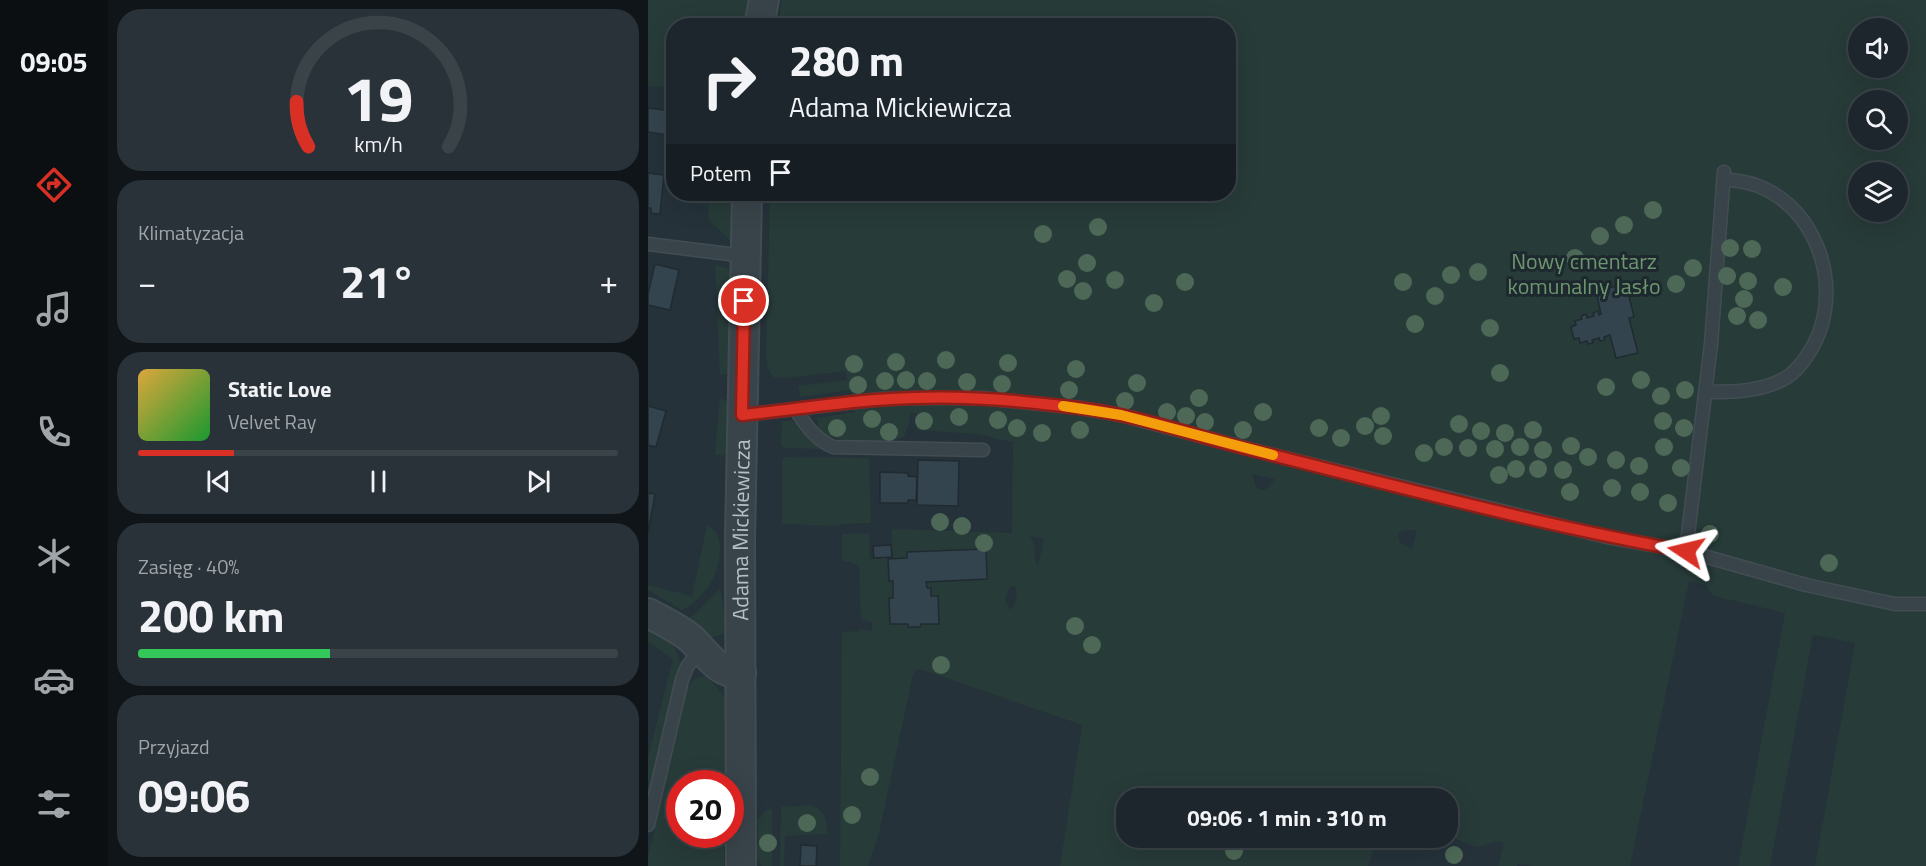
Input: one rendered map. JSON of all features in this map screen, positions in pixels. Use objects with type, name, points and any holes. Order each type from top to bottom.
[{"type":"street","points":[[761,18],[764,0]]},
{"type":"street","name":"Adama Mickiewicza","points":[[741,866],[740,531],[747,201]]},
{"type":"street","points":[[648,613],[671,624],[723,670],[741,674]]},
{"type":"lane","points":[[1686,551],[1705,392],[1711,344],[1724,176],[1759,186],[1782,201],[1800,218],[1821,255],[1826,289],[1825,308],[1821,327],[1812,348],[1800,366],[1788,376],[1769,385],[1744,391],[1705,392]]},
{"type":"lane","points":[[648,243],[745,256]]},
{"type":"lane","points":[[742,415],[915,398],[982,398],[1081,408],[1121,415],[1245,448],[1608,537],[1686,551],[1806,585],[1895,604],[1926,604]]},
{"type":"lane","points":[[795,409],[813,434],[833,447],[983,450]]},
{"type":"lane","points":[[648,825],[682,680],[687,667],[700,648]]},
{"type":"green space","points":[[648,0],[748,0],[744,18],[666,18],[666,87],[648,86]]},
{"type":"green space","name":"Nowy cmentarz komunalny Jasło","points":[[782,0],[1926,0],[1926,866],[1815,866],[1855,643],[1813,635],[1770,866],[1738,866],[1785,613],[1714,596],[1706,585],[1689,581],[1630,866],[1517,864],[1517,866],[1498,866],[1504,843],[1497,841],[1477,847],[1458,840],[1458,788],[1116,788],[1116,848],[1374,848],[1368,866],[1060,866],[1082,725],[920,669],[913,675],[879,833],[868,866],[840,866],[842,632],[859,629],[872,631],[872,622],[861,619],[859,566],[842,561],[842,534],[869,533],[870,559],[892,557],[892,529],[1012,533],[1013,442],[977,434],[917,430],[917,413],[910,413],[904,437],[875,441],[830,437],[821,434],[816,418],[855,412],[850,390],[800,397],[798,386],[847,380],[845,371],[786,378],[773,377],[768,369],[766,356],[770,201],[1236,201],[1236,18],[779,18]],"holes":[[[1252,474],[1274,479],[1274,480],[1268,488],[1261,490],[1256,487]],[[1417,530],[1412,549],[1400,543],[1398,535],[1401,531]],[[1029,536],[1044,539],[1038,566],[1034,543]],[[1014,585],[1016,598],[1010,610],[1005,600],[1008,590]]]},
{"type":"green space","points":[[709,201],[736,201],[735,245],[708,219]]},
{"type":"green space","points":[[715,265],[728,268],[732,283],[730,370],[720,375]]},
{"type":"green space","points":[[720,398],[730,403],[733,456],[715,455]]},
{"type":"green space","points":[[790,420],[822,449],[784,448],[781,444],[782,422]]},
{"type":"green space","points":[[784,457],[869,458],[871,523],[838,526],[782,524],[782,461]]},
{"type":"green space","points":[[707,525],[718,537],[720,555],[718,565],[707,589],[682,610],[648,590],[648,585],[692,596]]},
{"type":"green space","points":[[720,589],[726,632],[708,637],[681,622],[694,615]]},
{"type":"green space","points":[[648,628],[670,642],[677,652],[680,666],[648,801],[648,758],[673,659],[648,642]]},
{"type":"green space","points":[[707,676],[724,696],[729,714],[727,770],[668,770],[688,686],[697,677]]},
{"type":"green space","points":[[666,780],[666,848],[725,848],[724,866],[648,866],[648,857]]},
{"type":"green space","points":[[811,805],[825,816],[827,834],[785,836],[784,866],[780,866],[781,807]]},
{"type":"green space","points":[[772,808],[772,866],[762,866],[757,858],[758,819]]},
{"type":"building","points":[[648,108],[666,110],[666,135],[648,132]]},
{"type":"building","points":[[648,173],[664,175],[660,214],[651,213],[651,208],[648,208]]},
{"type":"building","points":[[655,264],[679,270],[670,310],[648,305],[648,294]]},
{"type":"building","points":[[1626,284],[1634,317],[1629,318],[1638,353],[1616,358],[1610,335],[1604,337],[1605,340],[1600,341],[1599,338],[1588,344],[1587,341],[1580,343],[1579,338],[1574,339],[1571,327],[1576,325],[1575,321],[1582,319],[1581,316],[1586,314],[1587,318],[1594,316],[1593,313],[1598,311],[1599,315],[1601,314],[1596,291]]},
{"type":"building","points":[[648,406],[666,411],[656,447],[648,445]]},
{"type":"building","points":[[918,460],[959,461],[958,506],[917,505]]},
{"type":"building","points":[[880,472],[908,473],[908,476],[917,477],[916,500],[908,500],[908,503],[880,503]]},
{"type":"building","points":[[648,493],[655,494],[648,533]]},
{"type":"building","points":[[891,545],[892,557],[874,558],[873,546]]},
{"type":"building","points":[[986,549],[987,579],[926,582],[927,588],[931,588],[931,596],[938,596],[939,624],[908,627],[908,624],[890,624],[889,598],[893,598],[893,581],[889,581],[888,559],[907,558],[907,552]]},
{"type":"building","points":[[801,845],[817,846],[816,866],[800,866]]},
{"type":"slow traffic","points":[[1063,406],[1121,415],[1273,455]]},
{"type":"route","points":[[744,301],[742,415],[882,399],[915,398],[982,398],[1081,408],[1121,415],[1245,448],[1608,537],[1686,551]]}]
